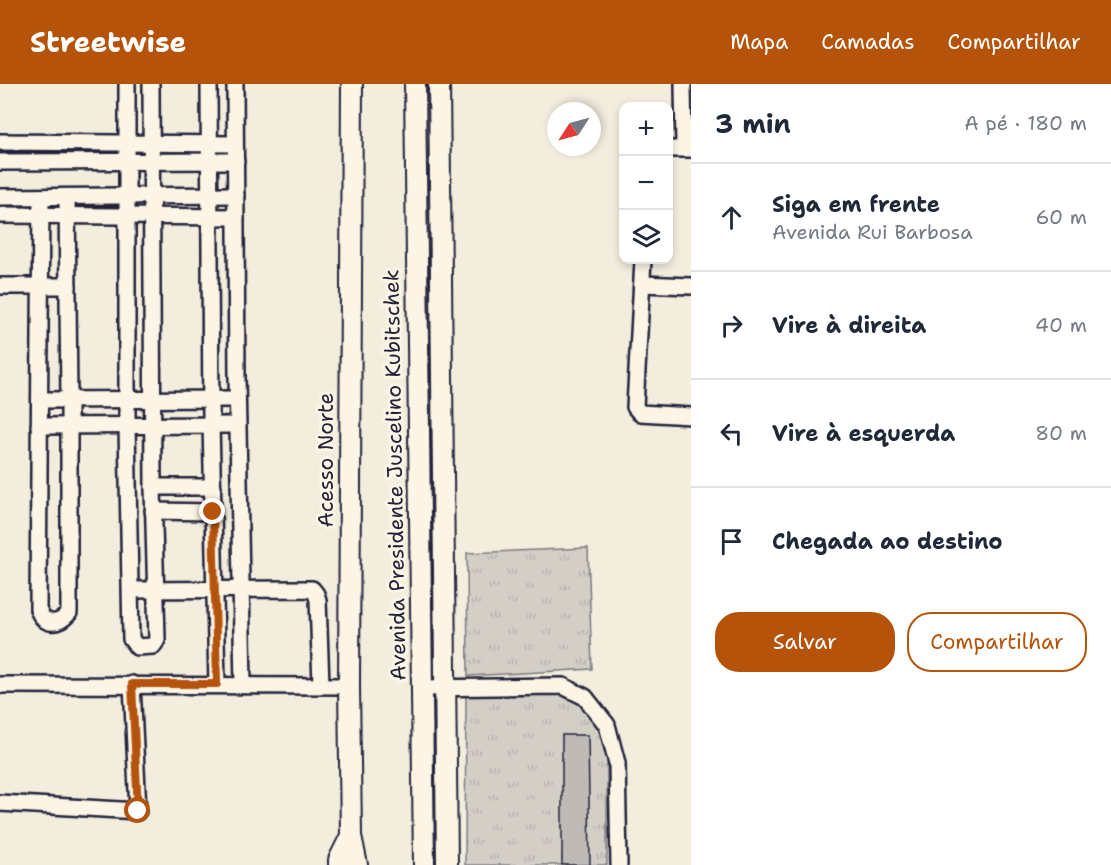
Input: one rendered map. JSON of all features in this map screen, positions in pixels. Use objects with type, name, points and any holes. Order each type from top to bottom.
[{"type":"main road","name":"Acesso Norte","points":[[351,836],[349,686],[352,84]]},
{"type":"main road","name":"Avenida Presidente Juscelino Kubitschek","points":[[415,84],[424,865]]},
{"type":"main road","points":[[439,84],[447,865]]},
{"type":"main road","points":[[339,865],[339,860],[351,836]]},
{"type":"main road","points":[[351,836],[357,865]]},
{"type":"street","points":[[127,84],[127,426],[131,639],[137,647],[153,646],[157,640],[153,511],[150,84]]},
{"type":"street","points":[[209,84],[211,424],[217,684]]},
{"type":"street","points":[[235,84],[237,399],[243,685]]},
{"type":"street","points":[[681,149],[688,121],[683,84]]},
{"type":"street","points":[[0,142],[236,144]]},
{"type":"street","points":[[0,162],[236,161]]},
{"type":"street","points":[[0,197],[236,195]]},
{"type":"street","points":[[41,197],[38,609],[40,617],[54,623],[63,620],[69,613],[67,197]]},
{"type":"street","points":[[0,215],[236,217]]},
{"type":"street","points":[[643,264],[635,407],[640,413],[691,416]]},
{"type":"street","points":[[642,284],[691,286]]},
{"type":"street","points":[[0,286],[68,286]]},
{"type":"street","points":[[39,400],[237,399]]},
{"type":"street","points":[[39,426],[238,424]]},
{"type":"street","points":[[153,488],[213,487]]},
{"type":"street","points":[[153,511],[213,512]]},
{"type":"street","points":[[131,590],[312,589],[316,594],[321,685]]},
{"type":"street","points":[[0,802],[138,811],[132,684]]},
{"type":"street","points":[[0,685],[349,686]]},
{"type":"street","points":[[421,688],[563,686],[585,697],[607,725],[617,763],[619,865]]},
{"type":"green space","points":[[588,548],[592,669],[468,676],[467,553]]},
{"type":"green space","points":[[563,694],[580,701],[601,724],[607,751],[607,865],[465,865],[466,696]]},
{"type":"building","points":[[562,735],[588,735],[590,865],[562,865]]},
{"type":"route","points":[[138,811],[132,684],[217,684],[213,512]]}]
